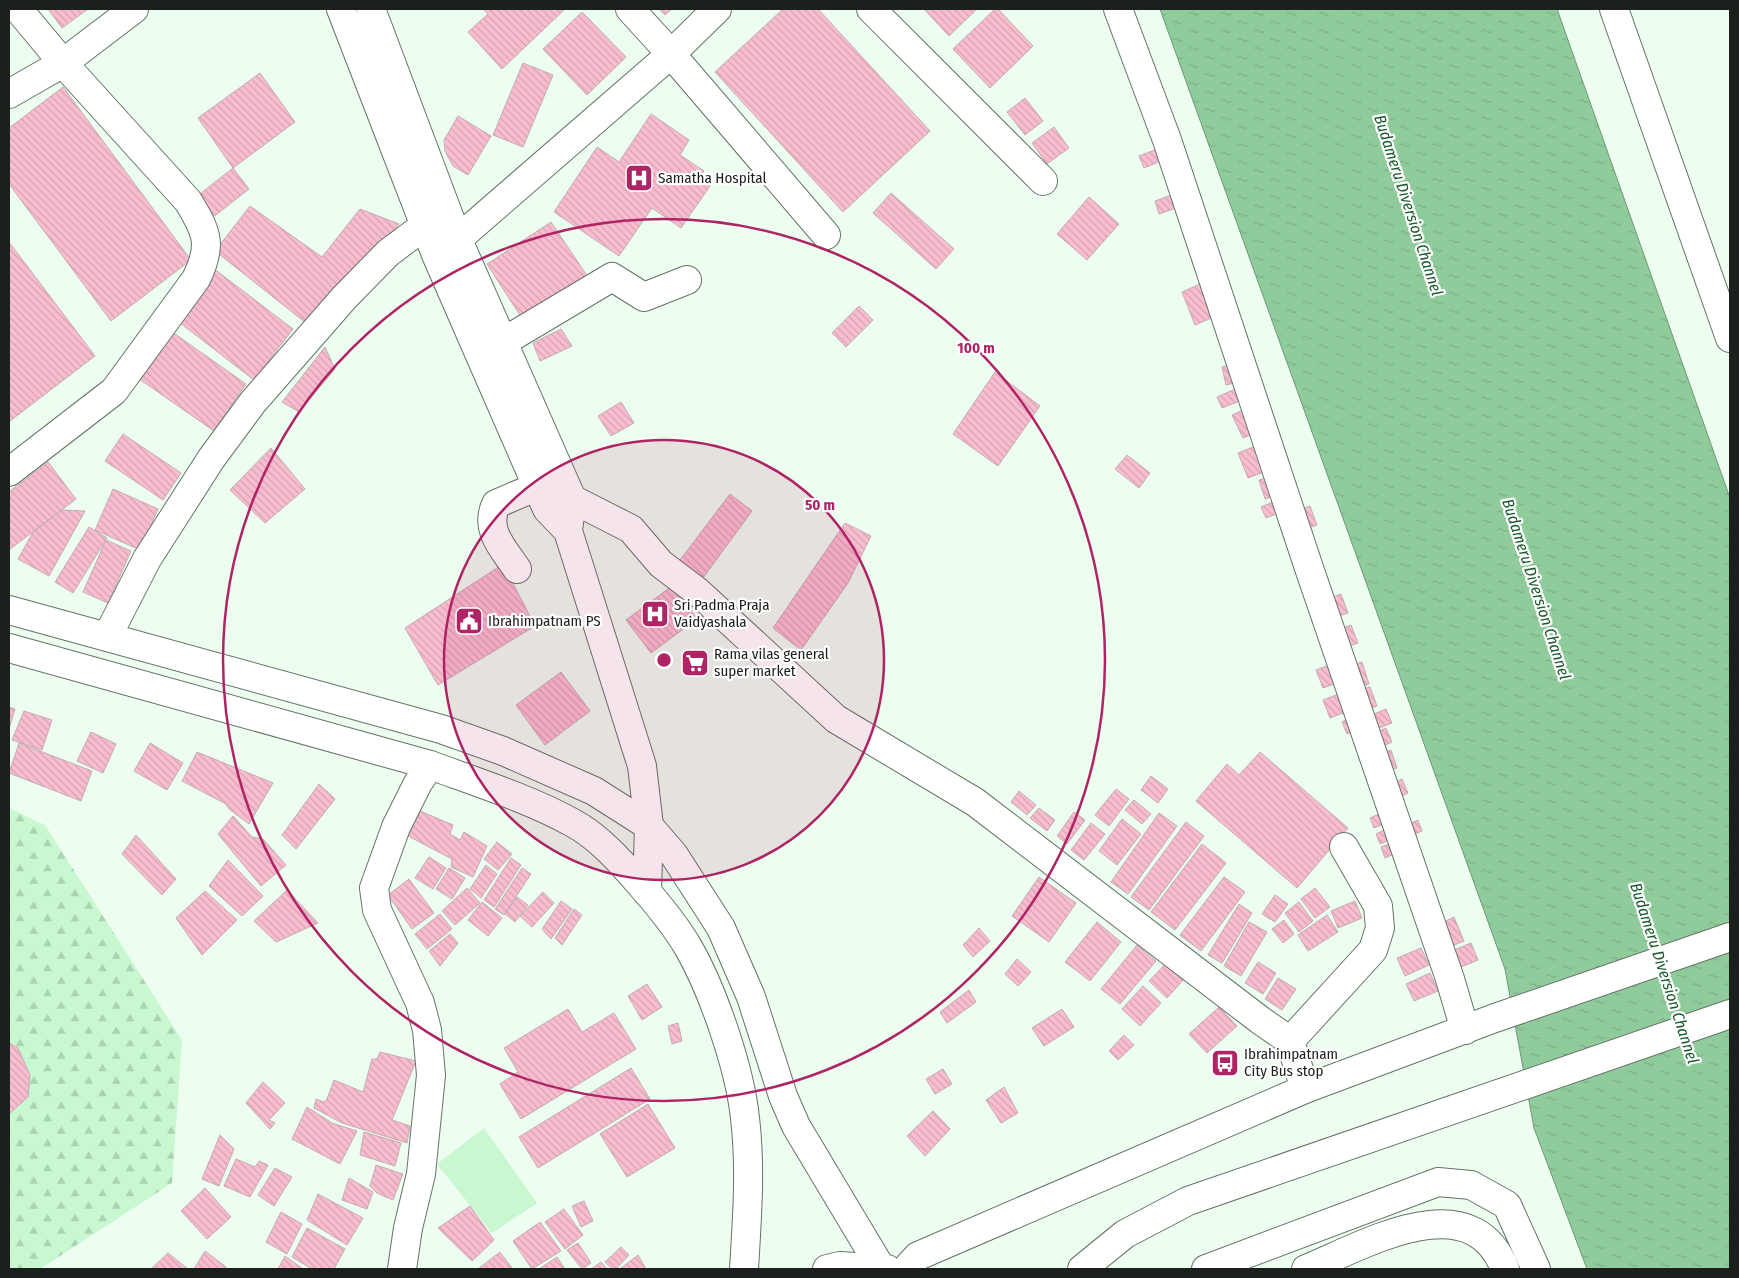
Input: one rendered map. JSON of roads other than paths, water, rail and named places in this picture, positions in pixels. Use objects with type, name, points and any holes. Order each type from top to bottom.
[{"type":"main road","points":[[9,472],[114,391],[196,279],[205,262],[208,243],[202,224],[188,201],[63,63],[18,9]]},
{"type":"main road","points":[[9,94],[63,63],[134,9]]},
{"type":"main road","points":[[341,9],[436,257],[547,509],[568,531]]},
{"type":"main road","points":[[371,9],[458,240],[572,499],[568,531],[642,766],[649,826],[647,892]]},
{"type":"main road","points":[[630,9],[826,235]]},
{"type":"main road","points":[[436,257],[458,240],[671,54],[717,9]]},
{"type":"main road","points":[[871,9],[1043,180]]},
{"type":"main road","points":[[1118,9],[1167,140],[1309,568],[1450,979],[1465,1030]]},
{"type":"main road","points":[[1614,9],[1730,338]]},
{"type":"main road","points":[[108,635],[147,559],[211,459],[253,402],[344,298],[388,253],[424,226]]},
{"type":"main road","points":[[502,342],[612,277],[644,297],[687,280]]},
{"type":"main road","points":[[517,569],[493,533],[492,514],[496,504],[538,486]]},
{"type":"main road","points":[[572,499],[631,529],[661,564],[698,592],[836,719],[975,802],[1260,1020],[1290,1040],[1305,1089]]},
{"type":"main road","points":[[9,610],[108,635],[441,729],[503,751],[594,791],[649,826],[674,855],[721,928],[751,996],[783,1096],[796,1126],[891,1269]]},
{"type":"main road","points":[[9,648],[424,774],[489,786],[574,824],[616,857],[647,892],[688,947],[716,1010],[734,1065],[745,1118],[748,1183],[744,1269]]},
{"type":"main road","points":[[402,1269],[408,1228],[421,1174],[430,1066],[427,1030],[420,1003],[377,910],[374,888],[396,828],[424,774]]},
{"type":"main road","points":[[1290,1040],[1373,950],[1380,928],[1378,906],[1344,847]]},
{"type":"main road","points":[[826,1269],[840,1266],[891,1269],[1305,1089],[1495,1018],[1730,937]]},
{"type":"main road","points":[[1082,1269],[1125,1234],[1188,1201],[1730,1014]]},
{"type":"main road","points":[[1206,1269],[1438,1182],[1471,1185],[1507,1204],[1536,1269]]},
{"type":"main road","points":[[1306,1269],[1406,1228],[1431,1224],[1456,1226],[1479,1234],[1500,1256],[1505,1269]]},
{"type":"water","name":"Budameru Diversion Channel","points":[[1160,9],[1557,9],[1730,498],[1730,1269],[1587,1269],[1534,1128],[1505,969]]},
{"type":"place","name":"Samatha Hospital","points":[[639,178]]},
{"type":"place","name":"Sri Padma Praja Vaidyashala","points":[[655,614]]},
{"type":"place","name":"Ibrahimpatnam PS","points":[[469,621]]},
{"type":"place","name":"Rama vilas general super market","points":[[695,663]]},
{"type":"place","name":"Ibrahimpatnam City Bus stop","points":[[1225,1063]]}]
